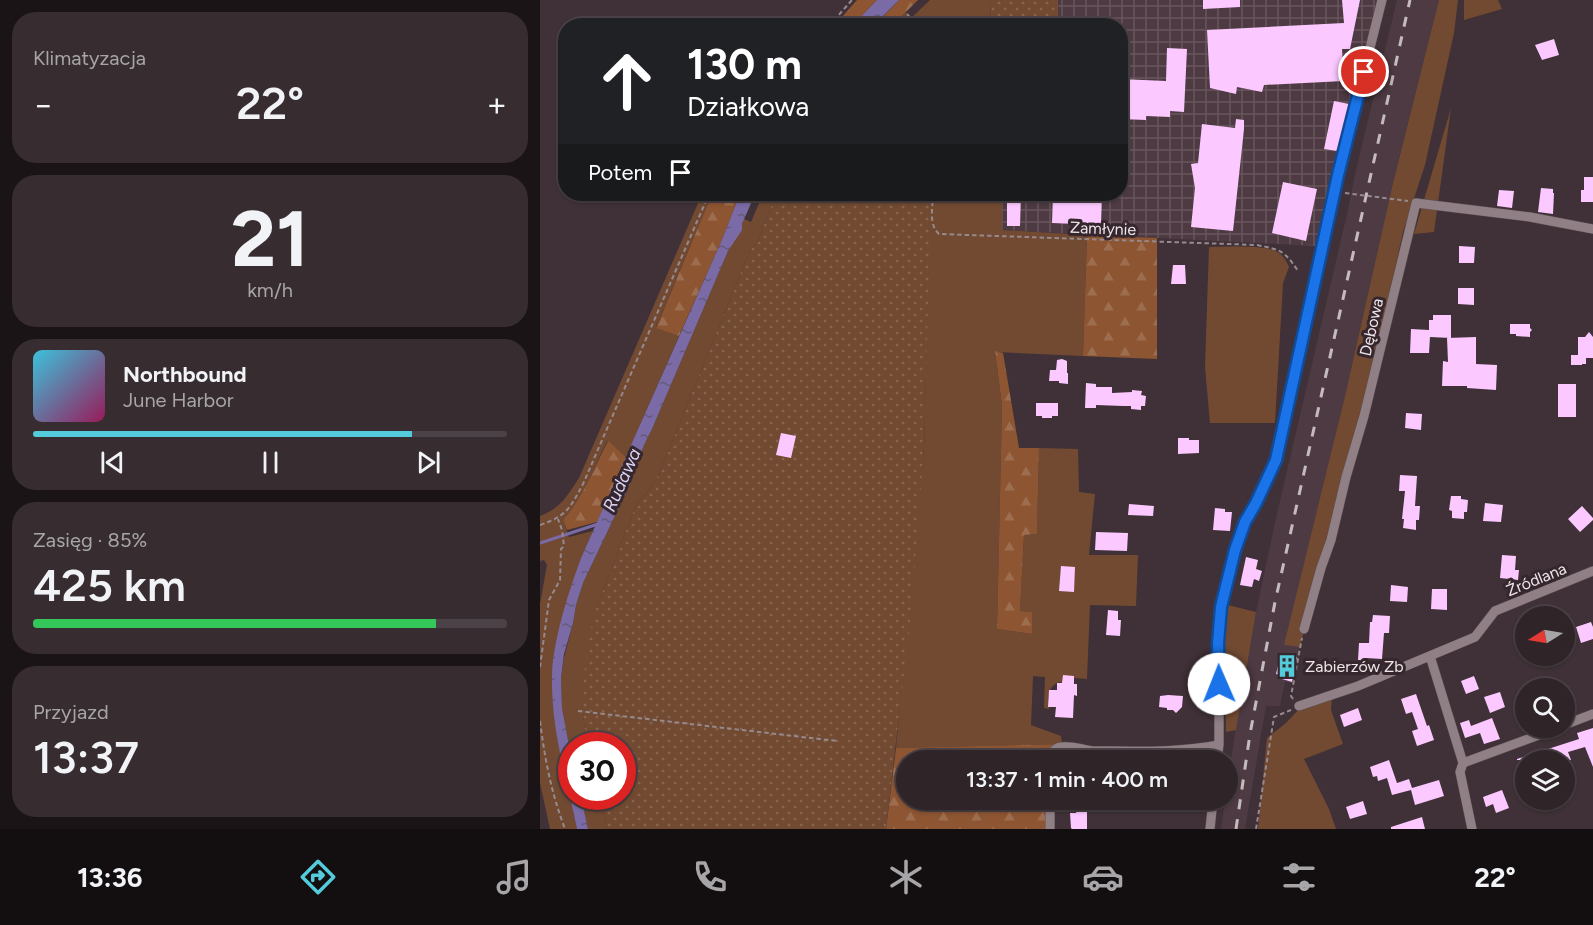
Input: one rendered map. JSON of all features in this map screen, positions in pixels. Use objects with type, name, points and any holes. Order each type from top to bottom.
[{"type":"street","points":[[1218,750],[1220,664],[1218,643],[1221,607],[1241,532],[1276,460],[1334,192],[1382,0]]},
{"type":"street","points":[[1416,203],[1510,214],[1593,229]]},
{"type":"street","name":"Dębowa","points":[[1304,629],[1364,416],[1416,203]]},
{"type":"street","name":"Źródlana","points":[[1299,706],[1358,686],[1475,637],[1495,611],[1593,571]]},
{"type":"street","points":[[1430,656],[1463,763],[1460,772],[1472,829]]},
{"type":"street","points":[[1575,721],[1593,714]]},
{"type":"street","points":[[1463,763],[1531,738]]},
{"type":"street","points":[[1174,750],[1219,745]]},
{"type":"street","points":[[1055,750],[1064,746],[1087,750]]},
{"type":"street","points":[[1050,810],[1050,829]]},
{"type":"street","points":[[1210,829],[1213,810]]},
{"type":"path","points":[[836,18],[852,0]]},
{"type":"path","points":[[908,14],[911,18]]},
{"type":"path","points":[[1334,192],[1416,203]]},
{"type":"path","points":[[540,525],[558,519],[572,503],[590,469],[706,201]]},
{"type":"path","name":"Zamłynie","points":[[933,201],[932,222],[939,234],[1257,245],[1276,249],[1288,255],[1298,271]]},
{"type":"path","points":[[540,667],[549,600],[560,579],[561,549],[564,546],[564,539],[558,519]]},
{"type":"path","points":[[1257,829],[1274,717],[1299,706],[1291,696],[1304,629]]},
{"type":"path","points":[[578,711],[837,741]]},
{"type":"path","points":[[540,722],[550,781],[565,829]]},
{"type":"shaded area","points":[[930,0],[991,0],[990,18],[911,18]]},
{"type":"shaded area","points":[[991,0],[1058,0],[1058,18],[990,18]]},
{"type":"shaded area","points":[[1058,0],[1378,0],[1318,246],[1002,230],[1002,201],[1128,201],[1128,18],[1058,18]]},
{"type":"shaded area","points":[[1397,0],[1439,0],[1393,183],[1345,396],[1285,644],[1300,647],[1293,683],[1285,682],[1280,706],[1266,706],[1245,829],[1221,829],[1224,810],[1238,810],[1238,750],[1233,750],[1256,612],[1355,174]]},
{"type":"shaded area","points":[[1439,0],[1458,0],[1454,33],[1425,165],[1403,232],[1371,378],[1300,647],[1284,645],[1345,396],[1393,183]]},
{"type":"shaded area","points":[[1464,0],[1498,0],[1502,9],[1464,20]]},
{"type":"shaded area","points":[[1451,108],[1434,232],[1414,234]]},
{"type":"shaded area","points":[[699,201],[709,201],[656,327],[679,336],[626,457],[607,441],[582,492],[563,520],[569,537],[593,531],[581,558],[560,625],[558,810],[573,810],[577,829],[550,829],[540,783],[540,604],[547,565],[544,560],[540,561],[540,516],[558,505],[579,478]]},
{"type":"shaded area","points":[[760,201],[773,201],[757,243],[751,248],[659,474],[647,493],[637,503],[597,606],[582,711],[586,732],[566,732],[562,716],[561,678],[576,605],[583,583],[630,484],[644,445],[744,219],[751,222]]},
{"type":"shaded area","points":[[773,201],[931,201],[924,448],[910,621],[886,829],[607,829],[603,810],[636,810],[636,732],[586,732],[582,690],[589,636],[597,606],[637,503],[647,493],[659,474],[751,248],[757,243]]},
{"type":"shaded area","points":[[930,201],[1002,201],[1002,230],[1087,235],[1083,356],[995,352],[1002,406],[997,629],[1032,634],[1032,612],[1020,611],[1024,535],[1037,534],[1039,448],[1078,449],[1079,492],[1095,494],[1089,555],[1138,555],[1136,606],[1090,605],[1087,679],[1063,677],[1063,683],[1055,684],[1050,690],[1049,709],[1044,708],[1045,677],[1033,676],[1031,725],[1061,736],[1062,744],[896,748],[924,448]]},
{"type":"shaded area","points":[[1209,247],[1266,248],[1283,257],[1289,267],[1283,283],[1275,423],[1210,423],[1205,367]]},
{"type":"shaded area","points":[[1228,605],[1256,612],[1236,730],[1226,732],[1224,635]]},
{"type":"shaded area","points":[[1332,697],[1331,710],[1343,744],[1304,759],[1329,809],[1336,829],[1258,829],[1267,738],[1299,709]]},
{"type":"shaded area","points":[[584,810],[603,810],[607,829],[588,829]]},
{"type":"green space","points":[[857,0],[877,0],[860,18],[841,18]]},
{"type":"green space","points":[[899,0],[918,0],[900,18],[882,18]]},
{"type":"green space","points":[[709,201],[737,201],[679,336],[656,328]]},
{"type":"green space","points":[[1087,235],[1157,238],[1157,359],[1083,356]]},
{"type":"green space","points":[[995,351],[1003,353],[1019,448],[1039,448],[1037,534],[1024,535],[1020,611],[1032,612],[1032,634],[997,629],[1002,406]]},
{"type":"green space","points":[[608,441],[626,457],[597,522],[567,530],[563,520],[582,492]]},
{"type":"green space","points":[[1062,744],[1049,750],[896,750],[896,810],[1045,810],[1045,829],[886,829],[896,748]]},
{"type":"water","points":[[877,0],[899,0],[881,18],[860,18]]},
{"type":"water","name":"Rudawa","points":[[737,201],[752,201],[742,224],[742,230],[728,251],[644,445],[630,484],[583,583],[564,654],[561,678],[562,709],[566,732],[558,732],[558,741],[554,720],[552,683],[555,647],[568,596],[581,558]]},
{"type":"water","points":[[573,810],[584,810],[588,829],[577,829]]},
{"type":"building","points":[[1203,0],[1240,0],[1240,7],[1203,9]]},
{"type":"building","points":[[1342,0],[1360,0],[1350,49],[1342,49],[1344,81],[1264,85],[1262,92],[1237,87],[1236,94],[1210,88],[1207,30],[1344,23]]},
{"type":"building","points":[[1554,39],[1559,55],[1542,60],[1535,45]]},
{"type":"building","points":[[1167,48],[1187,49],[1184,112],[1170,111],[1170,117],[1146,116],[1146,120],[1128,119],[1128,79],[1166,81]]},
{"type":"building","points":[[1334,101],[1349,104],[1337,151],[1324,149]]},
{"type":"building","points":[[1236,119],[1244,120],[1244,129],[1233,231],[1191,227],[1195,188],[1191,164],[1198,163],[1202,124],[1235,128]]},
{"type":"building","points":[[1584,177],[1593,177],[1593,202],[1581,202]]},
{"type":"building","points":[[1283,182],[1317,189],[1306,241],[1272,233]]},
{"type":"building","points":[[1541,188],[1553,189],[1553,214],[1538,212]]},
{"type":"building","points":[[1499,190],[1514,191],[1512,208],[1497,206]]},
{"type":"building","points":[[1007,201],[1021,201],[1020,226],[1007,226]]},
{"type":"building","points":[[1053,201],[1102,201],[1101,225],[1052,223]]},
{"type":"building","points":[[1459,246],[1475,247],[1474,263],[1459,263]]},
{"type":"building","points":[[1173,265],[1185,265],[1186,284],[1171,284]]},
{"type":"building","points":[[1458,288],[1474,288],[1474,305],[1458,304]]},
{"type":"building","points":[[1433,315],[1451,315],[1451,338],[1430,337],[1429,353],[1410,353],[1411,329],[1429,330],[1429,320],[1433,320]]},
{"type":"building","points":[[1510,324],[1530,324],[1532,330],[1530,337],[1510,334]]},
{"type":"building","points":[[1589,332],[1593,337],[1593,358],[1586,358],[1586,364],[1571,365],[1571,355],[1578,355],[1578,337],[1585,337]]},
{"type":"building","points":[[1476,337],[1476,364],[1497,365],[1496,390],[1467,388],[1467,386],[1442,386],[1443,361],[1448,362],[1447,338]]},
{"type":"building","points":[[1057,360],[1067,361],[1068,384],[1049,381],[1050,370],[1056,370]]},
{"type":"building","points":[[1086,383],[1096,384],[1096,387],[1112,387],[1112,393],[1142,391],[1141,395],[1146,396],[1145,406],[1141,406],[1141,410],[1131,409],[1131,406],[1096,405],[1096,408],[1085,408]]},
{"type":"building","points":[[1558,384],[1576,384],[1576,417],[1558,417]]},
{"type":"building","points":[[1036,403],[1058,403],[1058,416],[1042,418],[1042,416],[1036,416]]},
{"type":"building","points":[[1406,413],[1422,414],[1421,430],[1405,428]]},
{"type":"building","points":[[781,433],[796,436],[791,458],[776,455]]},
{"type":"building","points":[[1178,438],[1199,440],[1199,453],[1178,454]]},
{"type":"building","points":[[1400,475],[1417,476],[1415,506],[1420,506],[1416,530],[1403,528],[1405,491],[1399,491]]},
{"type":"building","points":[[1451,496],[1461,496],[1461,499],[1468,500],[1464,519],[1452,518],[1452,511],[1449,510]]},
{"type":"building","points":[[1485,503],[1503,505],[1501,522],[1483,521]]},
{"type":"building","points":[[1129,504],[1154,506],[1153,516],[1128,515]]},
{"type":"building","points":[[1582,506],[1593,520],[1580,532],[1568,519]]},
{"type":"building","points":[[1215,508],[1232,512],[1230,531],[1213,530]]},
{"type":"building","points":[[1096,532],[1128,533],[1127,551],[1095,550]]},
{"type":"building","points":[[1502,555],[1516,556],[1515,570],[1519,570],[1518,580],[1500,578]]},
{"type":"building","points":[[1246,557],[1258,560],[1256,569],[1262,571],[1259,581],[1254,579],[1252,587],[1240,585]]},
{"type":"building","points":[[1061,566],[1075,567],[1074,592],[1059,591]]},
{"type":"building","points":[[1391,585],[1408,587],[1407,602],[1390,601]]},
{"type":"building","points":[[1432,589],[1447,589],[1447,610],[1431,609]]},
{"type":"building","points":[[1108,610],[1118,611],[1118,620],[1121,620],[1120,636],[1106,635]]},
{"type":"building","points":[[1373,615],[1390,616],[1389,633],[1384,633],[1382,659],[1358,660],[1359,643],[1369,643],[1370,622],[1372,622]]},
{"type":"building","points":[[1591,622],[1593,639],[1581,643],[1576,627]]},
{"type":"building","name":"Zabierzów Zb","points":[[1287,655],[1297,657],[1292,682],[1276,674],[1280,657],[1287,658]]},
{"type":"building","points":[[1063,675],[1074,676],[1074,684],[1077,684],[1073,718],[1055,717],[1056,707],[1048,707],[1049,690],[1057,690],[1057,683],[1062,683]]},
{"type":"building","points":[[1474,676],[1479,689],[1466,694],[1461,681]]},
{"type":"building","points":[[1500,692],[1505,707],[1490,713],[1484,697]]},
{"type":"building","points":[[1416,694],[1434,740],[1417,746],[1412,731],[1418,729],[1412,712],[1406,714],[1401,699]]},
{"type":"building","points":[[1160,696],[1183,696],[1182,707],[1176,713],[1173,710],[1159,707]]},
{"type":"building","points":[[1358,708],[1362,720],[1344,727],[1340,715]]},
{"type":"building","points":[[1492,718],[1500,739],[1484,744],[1480,733],[1465,738],[1460,723],[1469,720],[1471,726]]},
{"type":"building","points":[[1593,728],[1593,767],[1585,747],[1575,750],[1545,750],[1579,739],[1577,733]]},
{"type":"building","points":[[1389,760],[1397,783],[1409,779],[1412,788],[1439,780],[1444,796],[1415,805],[1411,790],[1392,795],[1387,778],[1378,781],[1377,776],[1373,777],[1370,767]]},
{"type":"building","points":[[1502,790],[1509,808],[1496,813],[1493,804],[1486,807],[1483,797]]},
{"type":"building","points":[[1363,801],[1367,814],[1350,819],[1346,807]]},
{"type":"building","points":[[1078,810],[1087,812],[1087,829],[1071,828],[1070,813],[1076,813]]},
{"type":"building","points":[[1422,817],[1425,829],[1391,829],[1391,827]]},
{"type":"waterway","points":[[540,543],[598,524]]},
{"type":"railway","points":[[1236,829],[1250,734],[1275,602],[1410,0]]},
{"type":"place","name":"Zabierzów Zb","points":[[1287,666]]},
{"type":"route","points":[[1219,684],[1218,643],[1221,607],[1235,550],[1245,522],[1276,460],[1338,175],[1364,72]]}]
